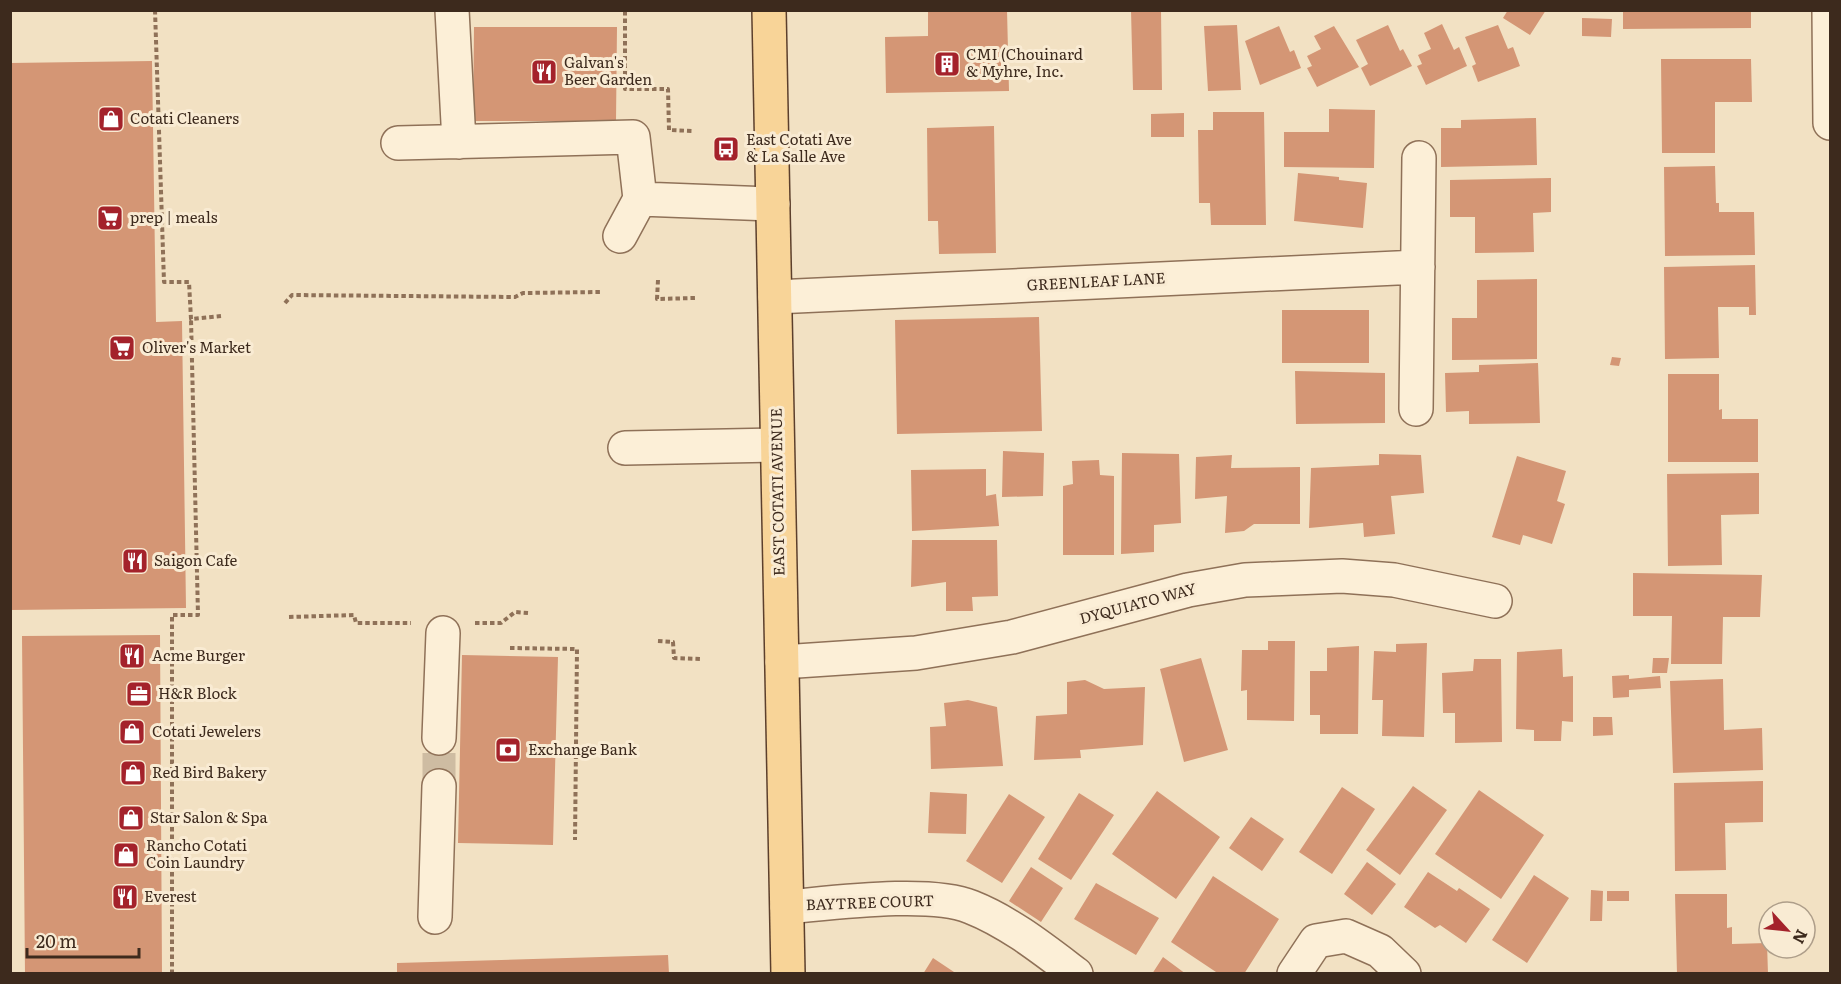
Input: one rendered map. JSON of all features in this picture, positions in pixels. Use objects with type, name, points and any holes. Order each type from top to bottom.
[{"type":"main road","name":"EAST COTATI AVENUE","points":[[769,10],[788,974]]},
{"type":"street","points":[[452,10],[459,142]]},
{"type":"street","points":[[1829,10],[1830,123]]},
{"type":"street","points":[[398,143],[633,137],[640,199],[620,237]]},
{"type":"street","points":[[1416,409],[1419,158]]},
{"type":"street","points":[[640,199],[773,204]]},
{"type":"street","name":"GREENLEAF LANE","points":[[775,297],[1418,267]]},
{"type":"street","points":[[625,448],[777,444]]},
{"type":"street","name":"DYQUIATO WAY","points":[[782,662],[916,653],[1012,637],[1188,590],[1245,580],[1342,576],[1394,580],[1495,601]]},
{"type":"street","points":[[440,738],[443,633]]},
{"type":"street","points":[[435,917],[439,786]]},
{"type":"street","name":"BAYTREE COURT","points":[[787,907],[853,901],[956,902],[1008,926],[1076,974]]},
{"type":"street","points":[[1294,974],[1316,941],[1346,936],[1380,951],[1404,974]]},
{"type":"path","points":[[155,10],[164,282],[189,282],[198,615],[172,615],[172,974]]},
{"type":"path","points":[[625,11],[625,89],[668,89],[669,130],[693,131]]},
{"type":"path","points":[[658,279],[657,299],[695,298]]},
{"type":"path","points":[[285,303],[292,295],[515,297],[523,293],[601,292]]},
{"type":"path","points":[[191,319],[221,316]]},
{"type":"path","points":[[658,641],[673,642],[674,658],[700,659]]},
{"type":"path","points":[[510,648],[577,649],[575,840]]},
{"type":"building","name":"CMI (Chouinard & Myhre, Inc.","points":[[928,10],[1007,10],[1009,91],[886,93],[885,37],[928,36]]},
{"type":"building","points":[[1131,10],[1161,10],[1162,90],[1133,90]]},
{"type":"building","points":[[1508,10],[1546,10],[1530,35],[1503,18]]},
{"type":"building","points":[[1623,10],[1751,10],[1751,28],[1623,29]]},
{"type":"building","points":[[1582,18],[1612,19],[1611,37],[1582,36]]},
{"type":"building","points":[[1442,24],[1454,50],[1459,47],[1467,66],[1426,85],[1417,66],[1422,64],[1418,55],[1431,49],[1424,33]]},
{"type":"building","points":[[1237,25],[1241,90],[1208,91],[1204,26]]},
{"type":"building","points":[[1388,25],[1400,51],[1403,49],[1412,66],[1370,86],[1361,68],[1368,64],[1356,40]]},
{"type":"building","points":[[1498,25],[1508,49],[1513,47],[1520,66],[1478,82],[1472,66],[1476,64],[1465,37]]},
{"type":"building","points":[[1279,26],[1290,52],[1294,50],[1301,68],[1260,85],[1245,41]]},
{"type":"building","points":[[1334,26],[1359,67],[1317,87],[1307,68],[1312,66],[1307,56],[1321,49],[1314,36]]},
{"type":"building","points":[[474,27],[617,27],[616,121],[473,121]]},
{"type":"building","points":[[1661,59],[1751,59],[1752,102],[1715,102],[1715,153],[1662,153]]},
{"type":"building","points":[[152,61],[156,322],[182,321],[186,608],[10,610],[10,63]]},
{"type":"building","points":[[1329,109],[1375,110],[1374,168],[1284,167],[1284,132],[1329,132]]},
{"type":"building","points":[[1213,112],[1264,112],[1266,225],[1211,225],[1210,203],[1199,203],[1198,130],[1213,130]]},
{"type":"building","points":[[1184,113],[1184,137],[1151,137],[1151,114]]},
{"type":"building","points":[[1536,118],[1537,165],[1441,167],[1441,128],[1461,128],[1461,120]]},
{"type":"building","points":[[994,126],[996,253],[939,254],[938,221],[928,221],[927,128]]},
{"type":"building","points":[[1715,166],[1716,203],[1719,203],[1719,212],[1754,212],[1755,255],[1665,256],[1664,167]]},
{"type":"building","points":[[1298,173],[1339,177],[1339,180],[1367,183],[1363,228],[1294,221]]},
{"type":"building","points":[[1551,178],[1551,212],[1533,213],[1534,252],[1475,253],[1475,217],[1450,217],[1450,180]]},
{"type":"building","points":[[1755,265],[1756,315],[1749,315],[1749,307],[1718,307],[1719,358],[1665,359],[1664,267]]},
{"type":"building","points":[[1537,279],[1537,359],[1452,360],[1452,318],[1477,318],[1477,280]]},
{"type":"building","points":[[1282,310],[1369,310],[1369,363],[1282,363]]},
{"type":"building","points":[[1039,317],[1042,431],[897,434],[895,320]]},
{"type":"building","points":[[1612,357],[1621,358],[1619,366],[1610,365]]},
{"type":"building","points":[[1538,363],[1540,423],[1469,424],[1469,411],[1446,412],[1445,373],[1479,372],[1479,365]]},
{"type":"building","points":[[1295,371],[1385,373],[1385,423],[1296,424]]},
{"type":"building","points":[[1668,374],[1719,374],[1719,410],[1722,409],[1722,419],[1758,419],[1758,462],[1668,462]]},
{"type":"building","points":[[1003,451],[1044,453],[1043,496],[1002,497]]},
{"type":"building","points":[[1122,453],[1179,454],[1181,523],[1154,525],[1154,552],[1121,554]]},
{"type":"building","points":[[1379,454],[1421,455],[1424,493],[1391,496],[1395,534],[1364,537],[1363,523],[1309,528],[1311,468],[1379,465]]},
{"type":"building","points":[[1232,455],[1231,468],[1300,467],[1300,524],[1254,524],[1244,531],[1225,533],[1227,496],[1195,499],[1196,457]]},
{"type":"building","points":[[1517,456],[1566,471],[1557,501],[1565,504],[1552,544],[1523,535],[1520,545],[1492,537]]},
{"type":"building","points":[[1099,460],[1100,475],[1114,476],[1114,555],[1063,555],[1063,486],[1073,484],[1072,461]]},
{"type":"building","points":[[986,469],[986,496],[996,494],[999,526],[912,531],[911,470]]},
{"type":"building","points":[[1759,473],[1759,514],[1721,515],[1722,565],[1668,566],[1667,474]]},
{"type":"building","points":[[912,540],[997,540],[998,596],[972,597],[973,611],[946,611],[946,582],[911,587]]},
{"type":"building","points":[[1633,573],[1762,575],[1760,617],[1723,617],[1722,664],[1671,664],[1672,616],[1633,616]]},
{"type":"building","points":[[160,635],[162,974],[25,974],[22,636]]},
{"type":"building","points":[[1268,641],[1295,641],[1294,721],[1247,720],[1247,690],[1241,691],[1242,650],[1268,650]]},
{"type":"building","points":[[1427,643],[1424,737],[1382,736],[1383,700],[1372,700],[1374,651],[1396,652],[1396,644]]},
{"type":"building","points":[[1359,646],[1358,734],[1320,734],[1320,715],[1310,715],[1310,671],[1327,671],[1327,648]]},
{"type":"building","points":[[1562,649],[1563,677],[1573,676],[1573,722],[1562,721],[1561,741],[1534,741],[1534,730],[1516,729],[1517,652]]},
{"type":"building","name":"Exchange Bank","points":[[462,655],[558,657],[553,845],[458,843]]},
{"type":"building","points":[[1201,658],[1228,750],[1184,762],[1160,669]]},
{"type":"building","points":[[1653,658],[1669,658],[1667,673],[1652,673]]},
{"type":"building","points":[[1474,659],[1501,659],[1502,742],[1455,743],[1455,713],[1443,713],[1442,673],[1473,671]]},
{"type":"building","points":[[1629,675],[1629,679],[1660,676],[1661,688],[1629,690],[1629,697],[1613,698],[1612,676]]},
{"type":"building","points":[[1723,679],[1724,730],[1762,728],[1763,770],[1673,773],[1670,681]]},
{"type":"building","points":[[1085,680],[1104,689],[1145,687],[1143,745],[1080,750],[1081,758],[1034,760],[1036,716],[1067,714],[1067,682]]},
{"type":"building","points":[[968,700],[997,707],[1003,766],[931,769],[930,727],[946,726],[944,703]]},
{"type":"building","points":[[1593,717],[1612,717],[1613,735],[1593,736]]},
{"type":"building","points":[[1763,781],[1763,822],[1725,823],[1726,870],[1675,871],[1674,783]]},
{"type":"building","points":[[1413,786],[1447,810],[1400,875],[1366,850]]},
{"type":"building","points":[[1342,787],[1375,809],[1332,874],[1299,852]]},
{"type":"building","points":[[1479,790],[1544,835],[1501,899],[1435,854]]},
{"type":"building","points":[[1157,791],[1220,837],[1176,899],[1112,854]]},
{"type":"building","points":[[930,792],[967,794],[966,834],[928,833]]},
{"type":"building","points":[[1079,793],[1114,815],[1071,880],[1038,859]]},
{"type":"building","points":[[1009,794],[1045,817],[1002,883],[966,861]]},
{"type":"building","points":[[1251,817],[1284,839],[1262,871],[1229,848]]},
{"type":"building","points":[[1367,862],[1396,884],[1372,915],[1344,894]]},
{"type":"building","points":[[1031,867],[1063,888],[1041,922],[1009,901]]},
{"type":"building","points":[[1428,872],[1457,891],[1459,888],[1490,909],[1466,943],[1440,925],[1435,928],[1404,907]]},
{"type":"building","points":[[1534,875],[1569,898],[1527,963],[1492,940]]},
{"type":"building","points":[[1213,876],[1279,919],[1244,974],[1219,974],[1171,942]]},
{"type":"building","points":[[1096,883],[1159,918],[1136,955],[1074,919]]},
{"type":"building","points":[[1591,890],[1603,891],[1602,921],[1590,921]]},
{"type":"building","points":[[1607,891],[1629,891],[1629,901],[1607,901]]},
{"type":"building","points":[[1675,894],[1727,894],[1727,928],[1732,927],[1732,944],[1757,943],[1757,960],[1768,960],[1768,974],[1677,974]]},
{"type":"building","points":[[668,955],[669,974],[397,974],[397,963]]},
{"type":"building","points":[[1163,957],[1186,974],[1152,974]]},
{"type":"building","points":[[933,958],[957,974],[923,974]]},
{"type":"tunnel","points":[[439,738],[439,786]]},
{"type":"place","name":"CMI (Chouinard & Myhre, Inc.","points":[[947,64]]},
{"type":"place","name":"Galvan's Beer Garden","points":[[544,72]]},
{"type":"place","name":"Cotati Cleaners","points":[[111,119]]},
{"type":"place","name":"East Cotati Ave & La Salle Ave","points":[[726,149]]},
{"type":"place","name":"prep | meals","points":[[110,218]]},
{"type":"place","name":"Oliver's Market","points":[[122,348]]},
{"type":"place","name":"Saigon Cafe","points":[[135,561]]},
{"type":"place","name":"Acme Burger","points":[[132,656]]},
{"type":"place","name":"H&R Block","points":[[139,694]]},
{"type":"place","name":"Cotati Jewelers","points":[[132,732]]},
{"type":"place","name":"Exchange Bank","points":[[508,750]]},
{"type":"place","name":"Red Bird Bakery","points":[[133,773]]},
{"type":"place","name":"Star Salon & Spa","points":[[131,818]]},
{"type":"place","name":"Rancho Cotati Coin Laundry","points":[[126,855]]},
{"type":"place","name":"Everest","points":[[125,897]]}]
